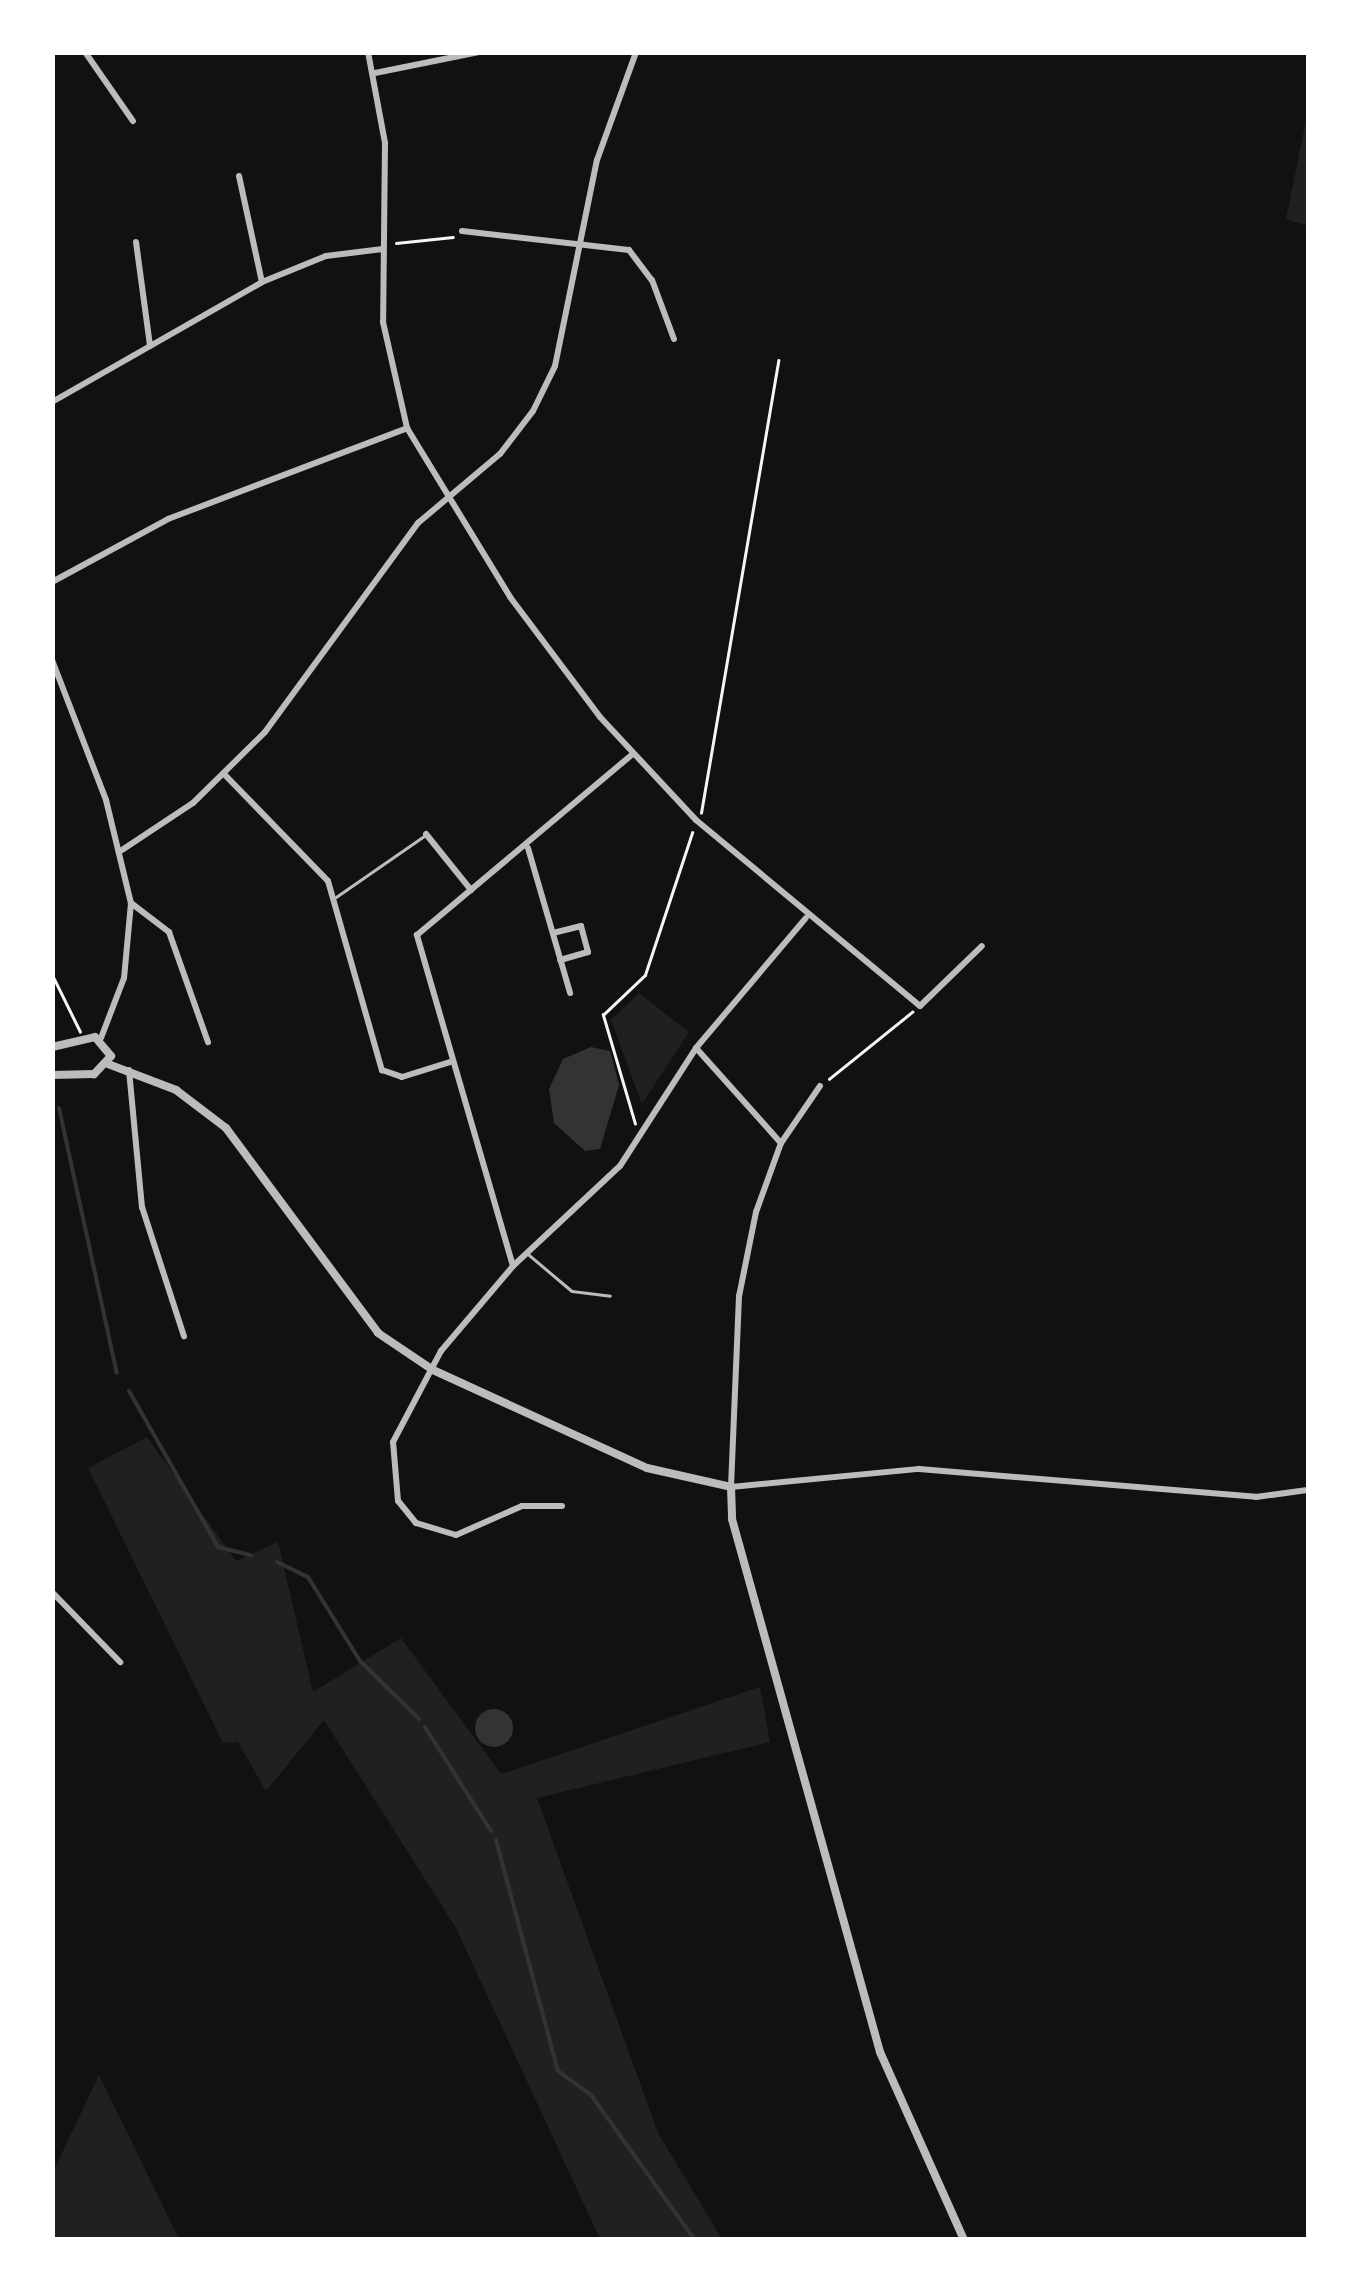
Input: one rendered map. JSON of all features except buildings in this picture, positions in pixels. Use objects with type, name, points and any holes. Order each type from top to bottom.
[{"type":"street","points":[[84,52],[133,121]]},
{"type":"street","points":[[368,52],[375,73],[384,248],[383,322],[407,428],[442,497],[633,754],[696,820],[806,918],[920,1006],[982,946]]},
{"type":"street","points":[[420,60],[427,52]]},
{"type":"street","points":[[375,73],[420,60],[479,52]]},
{"type":"street","points":[[122,850],[224,774],[442,497],[500,454],[533,411],[555,366],[610,116],[636,52]]},
{"type":"street","points":[[239,176],[262,282]]},
{"type":"street","points":[[462,231],[582,240],[628,250],[652,280],[674,339]]},
{"type":"street","points":[[136,242],[150,346]]},
{"type":"street","points":[[52,402],[262,282],[326,256],[384,248]]},
{"type":"street","points":[[52,582],[168,519],[407,428]]},
{"type":"street","points":[[52,660],[122,850],[131,903],[124,978],[101,1038],[108,1064]]},
{"type":"street","points":[[513,1266],[450,1062],[417,935],[528,848],[633,754]]},
{"type":"street","points":[[224,774],[292,838],[334,898],[382,1070],[402,1077],[450,1062]]},
{"type":"street","points":[[426,834],[472,890]]},
{"type":"street","points":[[528,848],[570,993]]},
{"type":"street","points":[[131,903],[169,932],[208,1042]]},
{"type":"street","points":[[562,1506],[522,1506],[456,1535],[416,1524],[398,1500],[392,1454],[433,1370],[513,1266],[638,1142],[696,1048],[806,918]]},
{"type":"street","points":[[553,933],[580,926],[588,952],[560,960]]},
{"type":"street","points":[[52,1048],[82,1038],[101,1038]]},
{"type":"street","points":[[696,1048],[781,1143]]},
{"type":"street","points":[[53,1076],[81,1077],[108,1064],[129,1070],[226,1128],[317,1262],[378,1334],[433,1370],[647,1468],[732,1488],[918,1469],[1256,1497],[1308,1490]]},
{"type":"street","points":[[129,1070],[142,1207],[184,1336]]},
{"type":"street","points":[[820,1086],[781,1143],[739,1296],[732,1519],[880,2052],[964,2240]]},
{"type":"street","points":[[52,1592],[120,1662]]},
{"type":"lane","points":[[334,898],[426,834]]},
{"type":"lane","points":[[527,1254],[572,1291],[610,1296]]},
{"type":"path","points":[[384,248],[462,231]]},
{"type":"path","points":[[638,1142],[603,1016],[645,975],[696,820],[778,361]]},
{"type":"path","points":[[52,974],[82,1038]]},
{"type":"path","points":[[820,1086],[920,1006]]},
{"type":"shaded area","points":[[1308,110],[1308,226],[1286,219]]},
{"type":"shaded area","points":[[639,993],[689,1032],[642,1104],[611,1020]]},
{"type":"shaded area","points":[[591,1047],[610,1051],[619,1085],[600,1149],[585,1151],[554,1123],[549,1089],[563,1059]]},
{"type":"shaded area","points":[[147,1437],[236,1561],[278,1542],[313,1692],[401,1638],[501,1774],[760,1687],[770,1742],[537,1798],[658,2133],[722,2239],[600,2239],[456,1928],[324,1720],[266,1791],[238,1742],[223,1743],[88,1468]]},
{"type":"shaded area","points":[[494,1709],[508,1714],[513,1728],[508,1742],[494,1747],[480,1742],[475,1728],[480,1714]]},
{"type":"shaded area","points":[[99,2075],[179,2239],[53,2239],[53,2172]]},
{"type":"waterway","points":[[59,1108],[117,1373]]},
{"type":"waterway","points":[[129,1391],[218,1547],[251,1555]]},
{"type":"waterway","points":[[277,1562],[308,1577],[360,1661],[419,1719]]},
{"type":"waterway","points":[[425,1727],[491,1831]]},
{"type":"waterway","points":[[496,1840],[558,2071],[591,2095],[695,2240]]}]
